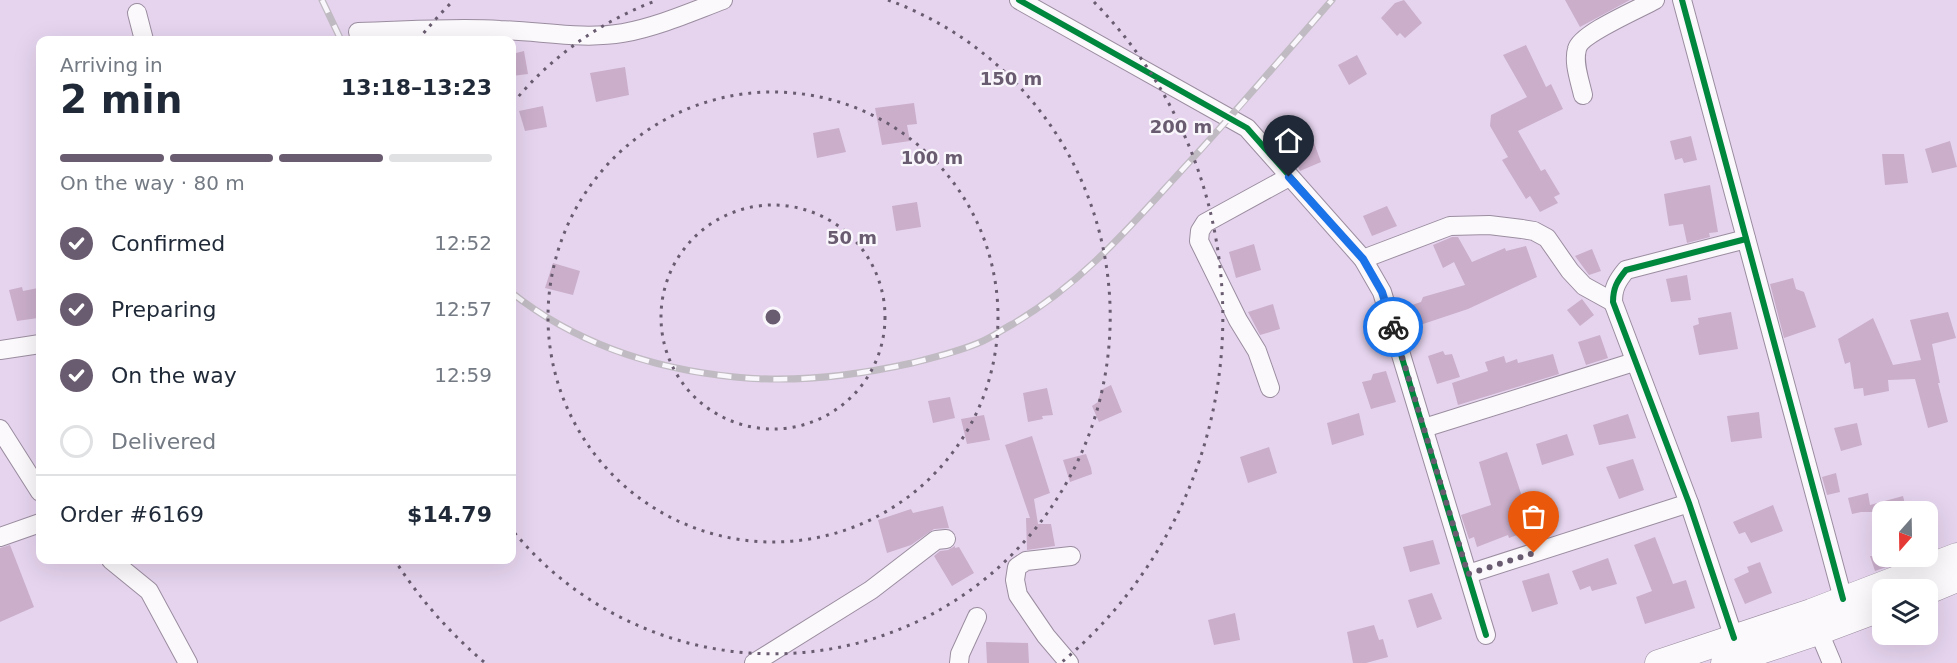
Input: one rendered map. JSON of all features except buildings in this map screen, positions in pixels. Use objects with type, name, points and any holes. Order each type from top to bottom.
[{"type":"main road","points":[[1724,663],[1815,622],[1843,599],[1957,556]]},
{"type":"main road","points":[[1938,587],[1957,579]]},
{"type":"main road","points":[[1658,663],[1734,638],[1872,610]]},
{"type":"street","points":[[358,32],[498,29],[597,36],[648,27],[723,0]]},
{"type":"street","points":[[1019,0],[1247,128],[1363,259],[1382,292],[1486,635]]},
{"type":"street","points":[[1583,95],[1576,55],[1580,41],[1589,34],[1655,0]]},
{"type":"street","points":[[1682,0],[1843,599]]},
{"type":"street","points":[[137,14],[143,36]]},
{"type":"street","points":[[1270,388],[1257,351],[1238,320],[1199,241],[1199,235],[1205,223],[1289,177]]},
{"type":"street","points":[[1363,259],[1450,226],[1489,225],[1534,231],[1547,238],[1569,272],[1584,286],[1613,302]]},
{"type":"street","points":[[1734,638],[1689,503],[1613,302],[1613,290],[1626,270],[1746,239]]},
{"type":"street","points":[[0,350],[36,345]]},
{"type":"street","points":[[1424,428],[1634,362]]},
{"type":"street","points":[[0,429],[36,486]]},
{"type":"street","points":[[1468,574],[1689,503]]},
{"type":"street","points":[[0,537],[36,524]]},
{"type":"street","points":[[754,663],[871,590],[936,540],[946,539]]},
{"type":"street","points":[[1069,663],[1046,636],[1018,596],[1015,580],[1017,567],[1026,561],[1071,556]]},
{"type":"street","points":[[116,564],[149,591],[188,663]]},
{"type":"street","points":[[959,663],[960,654],[977,617]]},
{"type":"street","points":[[1815,622],[1832,663]]},
{"type":"railway","points":[[322,0],[339,36]]},
{"type":"railway","points":[[516,296],[563,327],[617,351],[675,368],[735,377],[802,379],[846,375],[912,363],[966,348],[991,337],[1036,309],[1098,259],[1212,137],[1332,0]]},
{"type":"cycle path","points":[[1019,0],[1247,128],[1363,259],[1382,292],[1486,635]]},
{"type":"cycle path","points":[[1682,0],[1843,599]]},
{"type":"cycle path","points":[[1734,638],[1689,503],[1613,302],[1616,285],[1626,270],[1746,239]]},
{"type":"way so far","points":[[1393,327],[1468,574],[1534,553]]},
{"type":"route","points":[[1289,177],[1374,274],[1393,327]]}]
